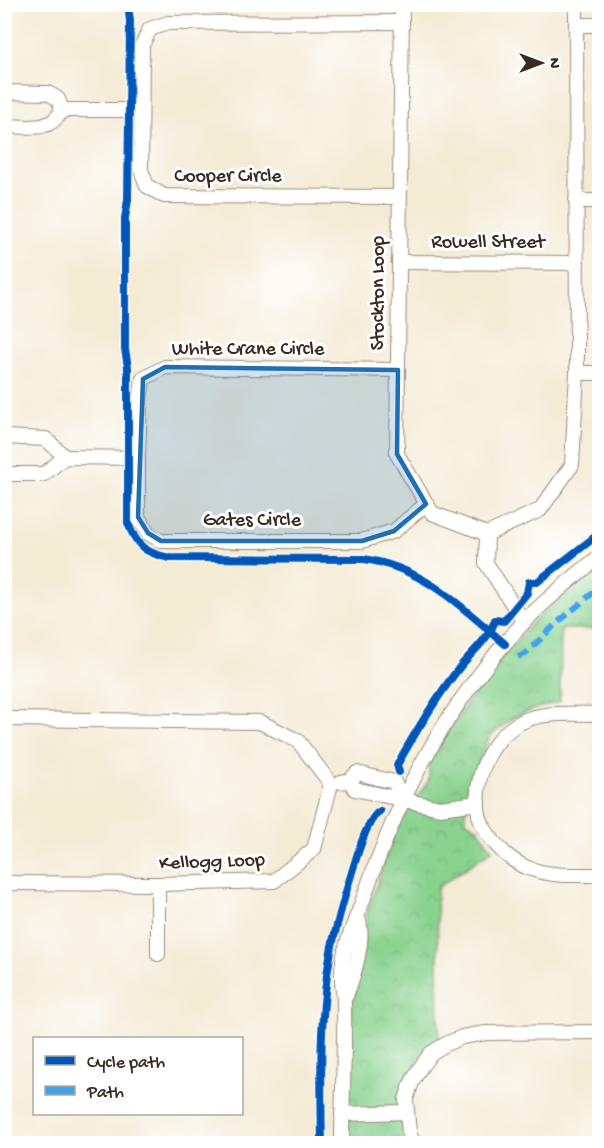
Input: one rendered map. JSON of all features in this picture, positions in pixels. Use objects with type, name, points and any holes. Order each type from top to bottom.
[{"type":"street","name":"Stockton Loop","points":[[402,4],[397,454],[432,513],[487,534]]},
{"type":"street","points":[[524,622],[486,563],[487,534],[540,510],[572,465],[577,373],[576,4]]},
{"type":"street","name":"Cooper Circle","points":[[399,197],[164,196],[147,186],[141,170],[142,45],[150,29],[168,23],[402,22]]},
{"type":"street","points":[[576,25],[600,25]]},
{"type":"street","points":[[4,92],[48,93],[58,99],[62,110],[57,122],[46,126],[4,126]]},
{"type":"street","points":[[62,110],[141,110]]},
{"type":"street","points":[[576,201],[600,201]]},
{"type":"street","name":"Rowell Street","points":[[399,262],[577,263]]},
{"type":"street","name":"White Crane Circle","points":[[138,458],[143,379],[165,367],[398,370]]},
{"type":"street","points":[[577,373],[600,373]]},
{"type":"street","points":[[4,437],[46,439],[65,457]]},
{"type":"street","points":[[4,474],[44,474],[65,457],[138,458]]},
{"type":"street","name":"Gates Circle","points":[[138,458],[138,517],[148,533],[161,541],[362,541],[394,531],[426,504]]},
{"type":"street","points":[[342,1143],[344,1002],[342,972],[347,940],[403,799],[430,745],[473,682],[524,622],[554,593],[600,556]]},
{"type":"street","points":[[600,714],[531,718],[515,726],[500,738],[490,752],[479,779],[478,803],[480,817],[487,831],[504,853],[522,865],[540,872],[600,875]]},
{"type":"street","points":[[4,719],[260,722],[298,741],[331,784],[350,780],[357,773],[394,782],[403,799]]},
{"type":"street","points":[[350,780],[355,789],[381,797],[403,799],[440,808],[478,803]]},
{"type":"street","name":"Kellogg Loop","points":[[4,883],[158,884],[274,881],[314,849],[331,784]]},
{"type":"street","points":[[158,884],[158,954]]},
{"type":"street","points":[[414,1143],[409,1133],[406,1099],[412,1082],[431,1053],[462,1036],[486,1033],[600,1032]]},
{"type":"street","points":[[342,1114],[406,1112]]},
{"type":"highlighted area","points":[[165,367],[398,370],[397,454],[426,504],[394,531],[362,541],[161,541],[148,533],[138,517],[143,379]]},
{"type":"green space","points":[[599,566],[599,629],[561,629],[560,702],[513,718],[490,736],[467,790],[465,820],[478,828],[492,850],[437,888],[439,1040],[421,1055],[410,1072],[403,1090],[404,1143],[347,1144],[347,1079],[352,1001],[363,948],[367,913],[395,829],[429,780],[429,759],[485,676],[535,620]]},
{"type":"marked path","points":[[518,657],[525,654],[600,587]]},
{"type":"cycle path","points":[[128,4],[130,21],[128,200],[125,218],[125,349],[128,367],[128,523],[135,538],[148,551],[170,558],[364,559],[386,564],[406,571],[441,591],[505,644]]},
{"type":"cycle path","points":[[399,772],[397,765],[425,717],[456,672],[483,641],[495,620],[504,621],[527,593],[529,582],[537,582],[600,533]]},
{"type":"cycle path","points":[[322,1144],[322,1026],[330,956],[335,931],[360,847],[369,825],[380,811]]}]
